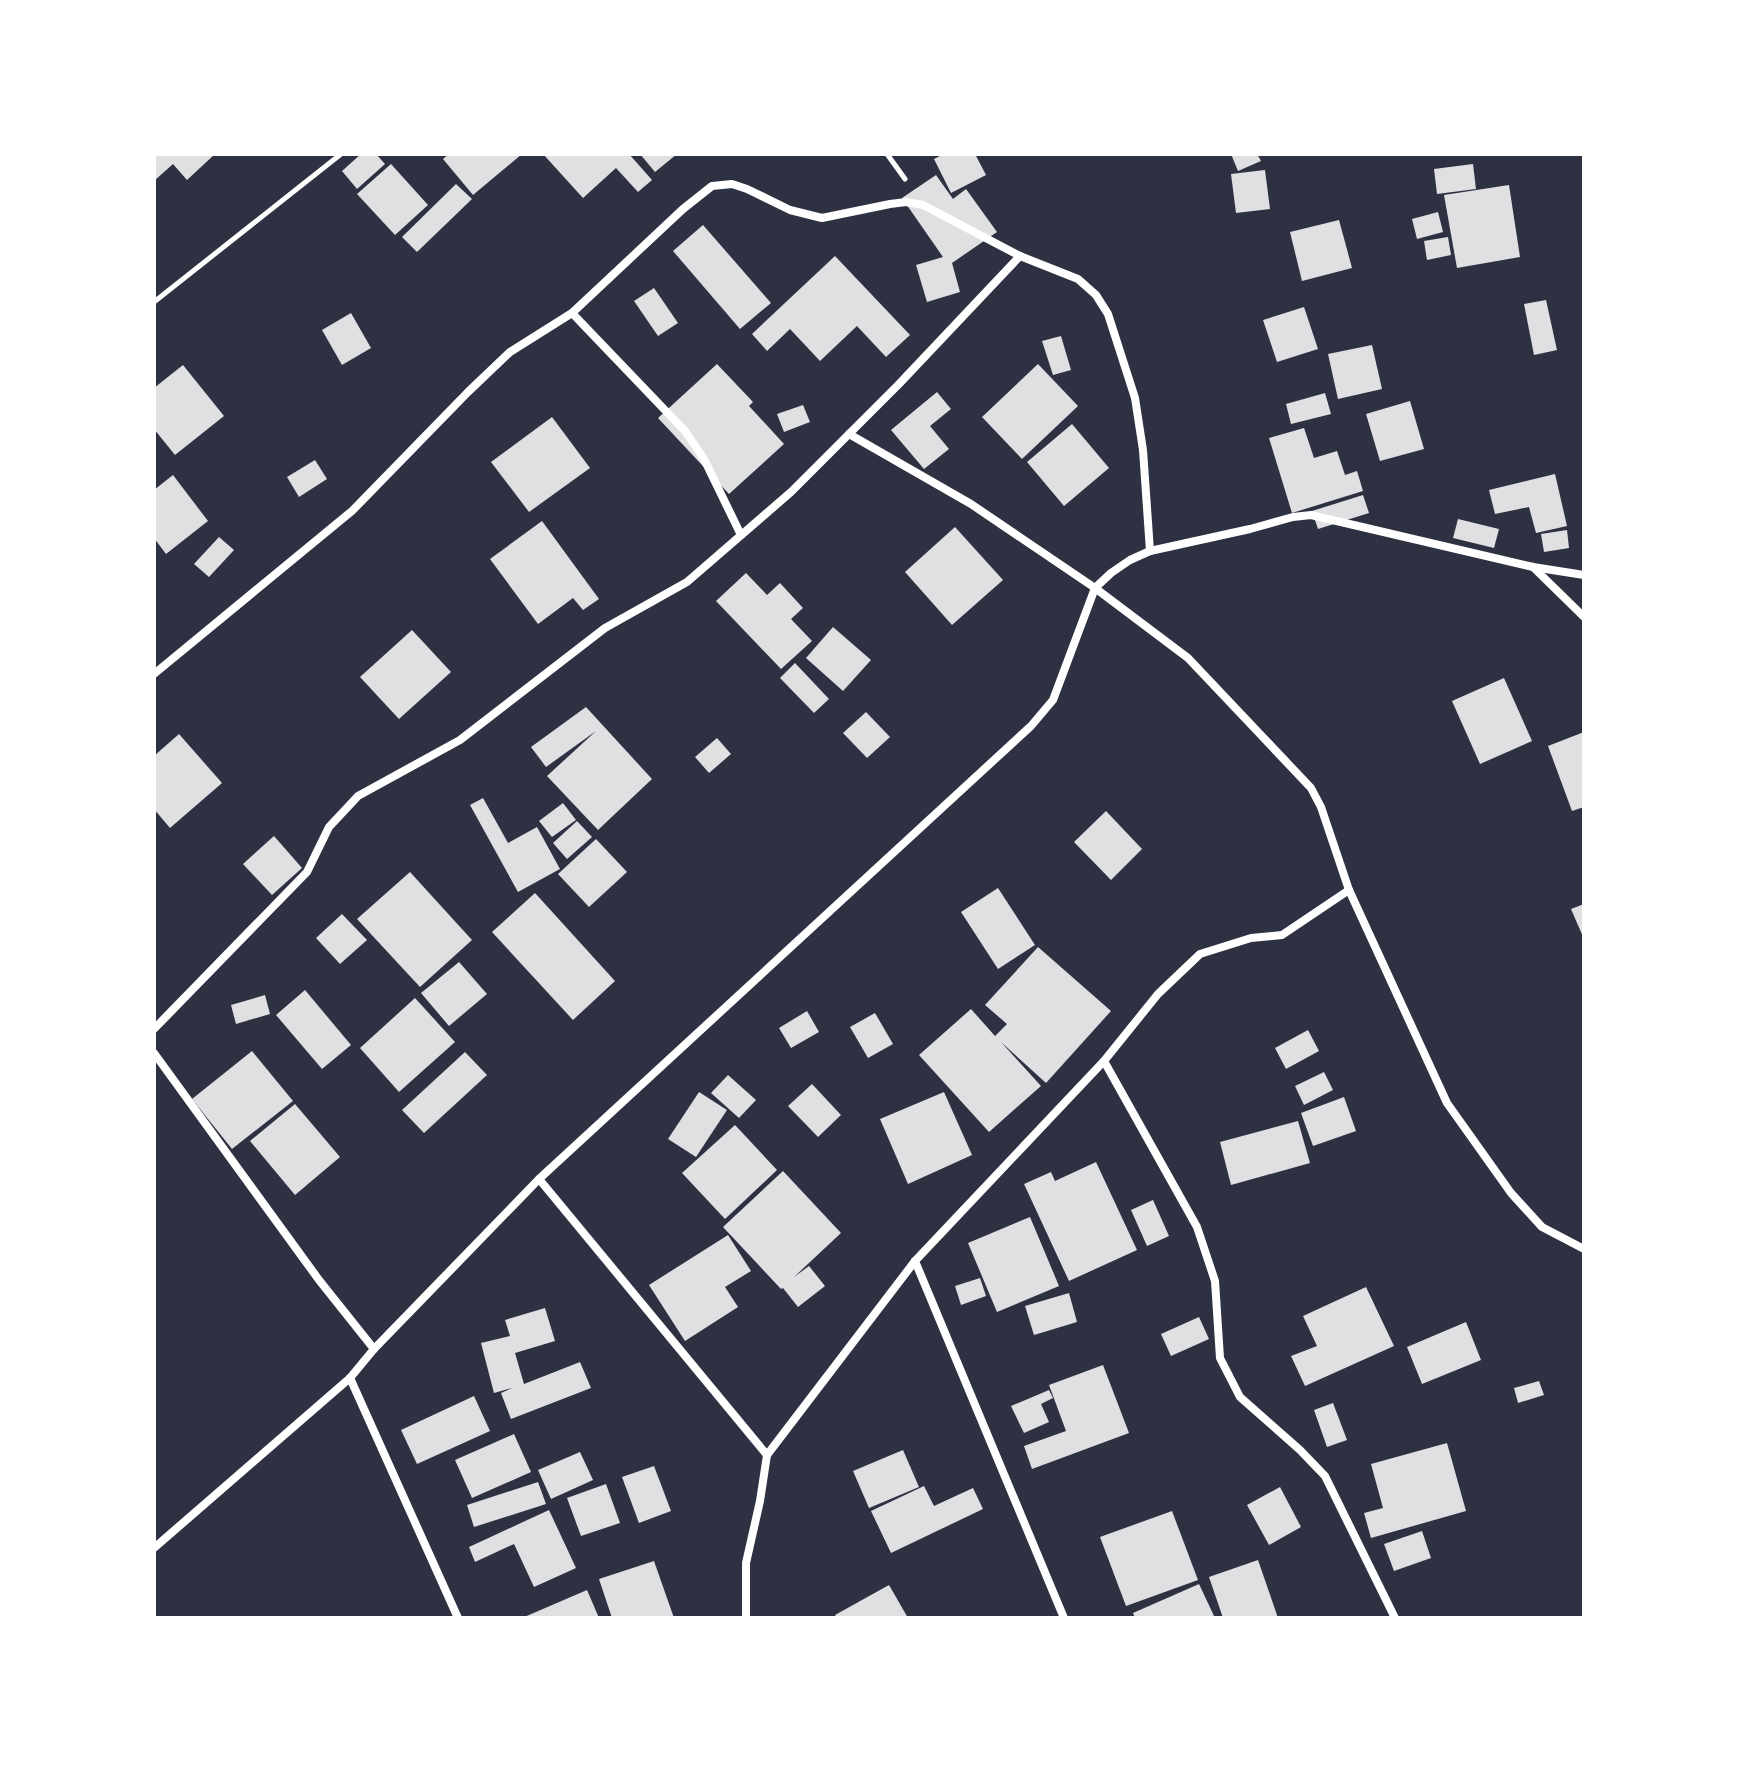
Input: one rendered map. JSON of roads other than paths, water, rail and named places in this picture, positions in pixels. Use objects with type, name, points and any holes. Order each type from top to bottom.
[{"type":"street","points":[[154,674],[352,511],[510,352],[572,313],[683,209],[712,186],[732,184],[790,210],[822,218],[890,204],[906,202],[923,205],[1020,256],[1078,279],[1096,295],[1108,314],[1135,398],[1143,450],[1150,551]]},
{"type":"street","points":[[154,1029],[307,872],[329,827],[358,796],[460,740],[605,628],[687,582],[791,492],[1020,256]]},
{"type":"street","points":[[572,313],[685,431],[704,459],[741,535]]},
{"type":"street","points":[[849,434],[971,504],[1095,588],[1188,658],[1311,788],[1321,807],[1349,890],[1447,1103],[1511,1193],[1542,1227],[1584,1249]]},
{"type":"street","points":[[154,1548],[350,1378],[374,1349],[539,1179],[1031,726],[1053,700],[1095,588],[1130,560],[1150,551],[1311,515],[1533,567],[1584,575]]},
{"type":"street","points":[[1533,567],[1584,617]]},
{"type":"street","points":[[746,1618],[746,1563],[767,1455],[915,1261],[1104,1061],[1158,994],[1200,954],[1251,938],[1282,935],[1349,890]]},
{"type":"street","points":[[154,1053],[319,1280],[374,1349]]},
{"type":"street","points":[[1104,1061],[1197,1227],[1215,1281],[1220,1358],[1240,1397],[1325,1476],[1395,1618]]},
{"type":"street","points":[[539,1179],[767,1455]]},
{"type":"street","points":[[915,1261],[1064,1618]]},
{"type":"street","points":[[350,1378],[458,1618]]}]
